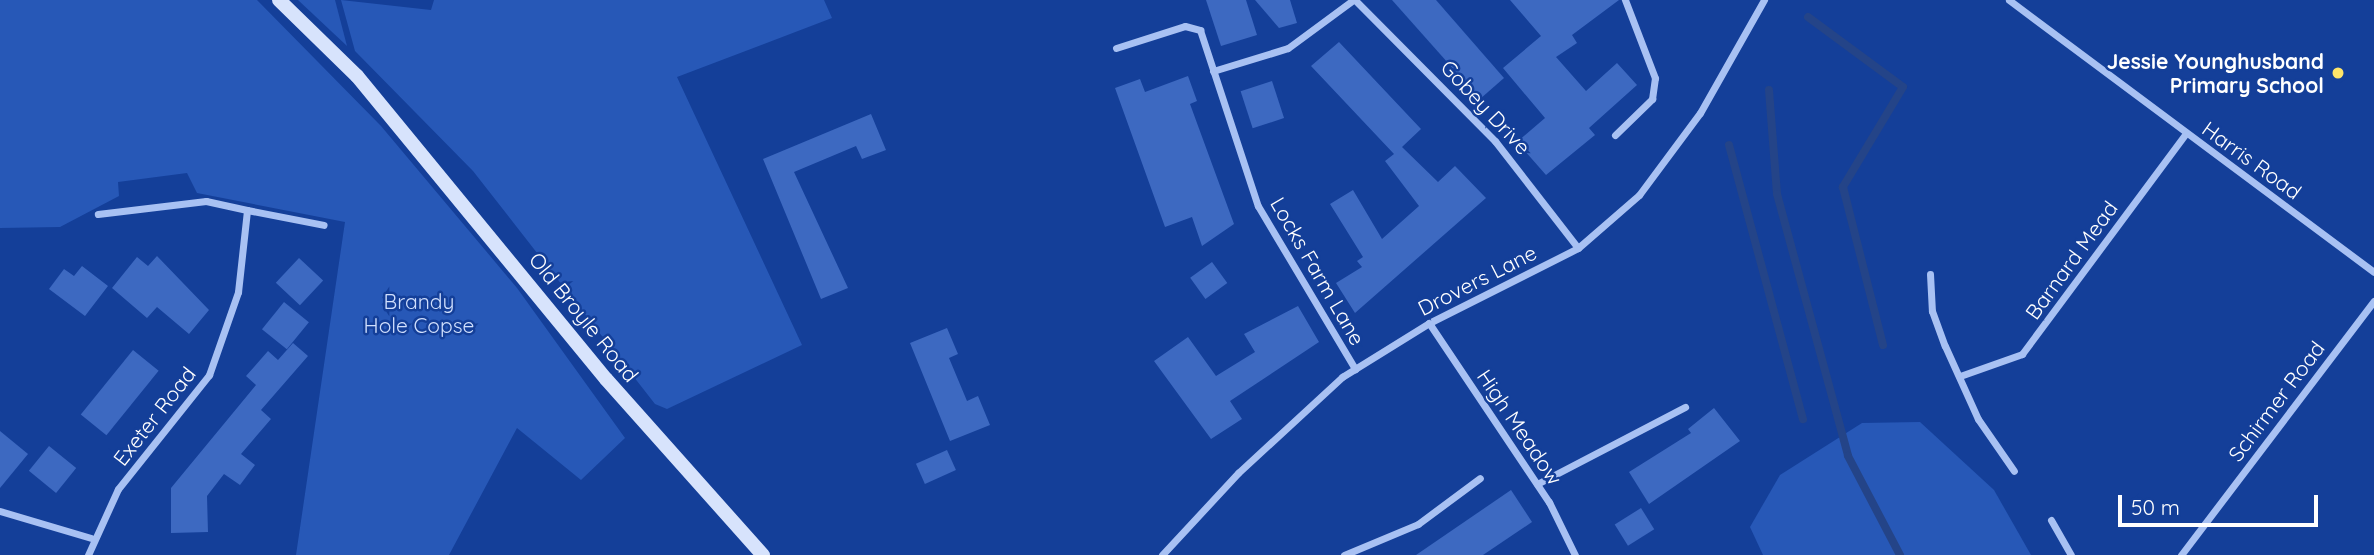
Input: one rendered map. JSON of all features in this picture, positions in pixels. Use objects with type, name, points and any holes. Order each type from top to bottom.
[{"type":"main road","name":"Old Broyle Road","points":[[279,0],[378,101],[763,555]]},
{"type":"street","points":[[1213,71],[1288,48],[1354,0]]},
{"type":"street","name":"Gobey Drive","points":[[1354,0],[1495,141],[1578,248]]},
{"type":"street","points":[[1615,135],[1652,99],[1655,78],[1625,0]]},
{"type":"street","name":"Drovers Lane","points":[[1162,555],[1238,473],[1355,369],[1429,323],[1578,248],[1639,195],[1673,154],[1764,0]]},
{"type":"street","name":"Harris Road","points":[[2010,0],[2374,272]]},
{"type":"street","name":"Locks Farm Lane","points":[[1116,48],[1194,26],[1213,71],[1258,206],[1355,369]]},
{"type":"street","name":"Barnard Mead","points":[[1960,376],[2022,354],[2186,133]]},
{"type":"street","points":[[98,215],[206,201],[324,225]]},
{"type":"street","name":"Exeter Road","points":[[88,555],[91,538],[118,489],[209,375],[238,292],[247,210]]},
{"type":"street","points":[[1930,274],[1932,311],[1978,419],[2014,471]]},
{"type":"street","name":"Schirmer Road","points":[[2181,555],[2374,301]]},
{"type":"street","name":"High Meadow","points":[[1429,323],[1537,484],[1575,555]]},
{"type":"street","points":[[1537,484],[1685,407]]},
{"type":"street","points":[[1344,555],[1418,524],[1479,478]]},
{"type":"street","points":[[0,511],[91,538]]},
{"type":"street","points":[[2051,520],[2071,555]]},
{"type":"green space","name":"Brandy Hole Copse","points":[[0,0],[257,0],[381,126],[517,288],[625,438],[581,480],[517,428],[449,555],[296,555],[345,222],[197,193],[187,173],[118,182],[119,196],[60,227],[0,228]]},
{"type":"green space","points":[[298,0],[335,0],[347,46]]},
{"type":"green space","points":[[341,0],[431,10],[434,0],[824,0],[832,18],[677,77],[802,345],[667,409],[655,404],[473,171],[355,51]]},
{"type":"green space","points":[[1920,422],[1994,490],[2031,555],[1763,555],[1750,527],[1780,475],[1862,423]]},
{"type":"building","points":[[1206,0],[1246,0],[1257,35],[1221,46]]},
{"type":"building","points":[[1255,0],[1290,0],[1297,23],[1279,28]]},
{"type":"building","points":[[1392,0],[1436,0],[1504,78],[1480,99]]},
{"type":"building","points":[[1510,0],[1619,0],[1572,35],[1577,43],[1556,57],[1586,91],[1617,63],[1637,85],[1589,128],[1595,135],[1546,175],[1517,142],[1545,118],[1503,68],[1541,36]]},
{"type":"building","points":[[1339,42],[1421,129],[1402,147],[1438,182],[1455,166],[1486,198],[1355,313],[1336,283],[1362,267],[1357,261],[1363,257],[1330,204],[1353,190],[1382,239],[1419,206],[1385,161],[1394,154],[1311,66]]},
{"type":"building","points":[[1188,76],[1197,101],[1190,104],[1234,224],[1202,246],[1192,217],[1165,227],[1115,88],[1140,79],[1145,92]]},
{"type":"building","points":[[1272,81],[1284,118],[1253,128],[1241,91]]},
{"type":"building","points":[[871,114],[886,150],[862,159],[856,146],[794,172],[848,288],[821,299],[763,159]]},
{"type":"building","points":[[157,256],[209,310],[189,334],[157,307],[147,318],[112,288],[137,257],[148,266]]},
{"type":"building","points":[[299,258],[323,281],[300,305],[276,283]]},
{"type":"building","points":[[1212,262],[1227,283],[1205,299],[1190,278]]},
{"type":"building","points":[[82,266],[108,286],[85,316],[49,289],[64,269],[74,276]]},
{"type":"building","points":[[284,302],[309,322],[287,349],[262,329]]},
{"type":"building","points":[[1298,306],[1319,342],[1230,401],[1242,419],[1211,439],[1154,361],[1188,337],[1216,376],[1255,352],[1244,334]]},
{"type":"building","points":[[947,328],[958,354],[949,358],[967,401],[978,396],[990,425],[950,441],[910,343]]},
{"type":"building","points":[[293,343],[308,356],[261,410],[271,419],[241,454],[255,465],[240,485],[224,474],[207,496],[208,532],[171,533],[171,488],[256,385],[246,376],[268,351],[278,360]]},
{"type":"building","points":[[133,350],[159,371],[106,435],[81,415]]},
{"type":"building","points":[[1714,408],[1740,441],[1649,504],[1629,472],[1691,433],[1688,429]]},
{"type":"building","points":[[0,431],[28,454],[0,488]]},
{"type":"building","points":[[49,446],[76,468],[56,493],[29,471]]},
{"type":"building","points":[[947,450],[956,470],[925,484],[916,464]]},
{"type":"building","points":[[1511,490],[1532,522],[1483,555],[1416,555]]},
{"type":"building","points":[[1641,508],[1654,529],[1628,546],[1615,524]]},
{"type":"waterway","points":[[1808,17],[1903,87],[1843,187],[1883,345]]},
{"type":"waterway","points":[[1769,90],[1777,194],[1848,456],[1900,555]]},
{"type":"waterway","points":[[1729,145],[1803,419]]},
{"type":"place","name":"Jessie Younghusband Primary School","points":[[2338,73]]}]
